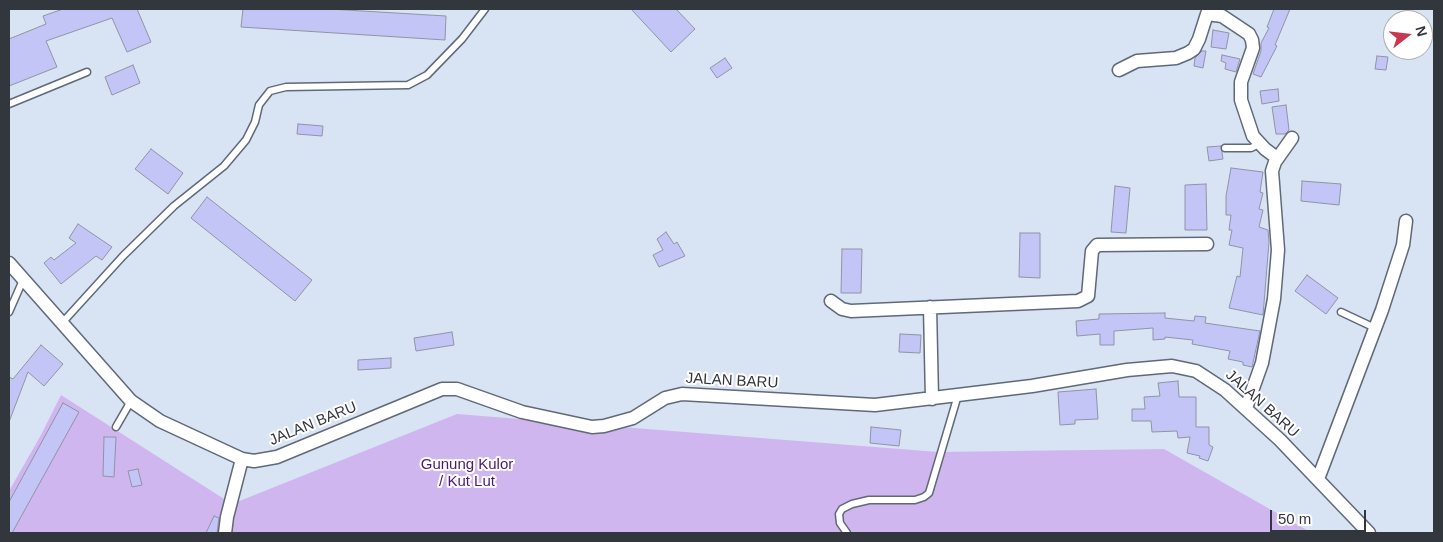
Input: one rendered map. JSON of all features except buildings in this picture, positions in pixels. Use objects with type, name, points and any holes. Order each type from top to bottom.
[{"type":"street","points":[[1119,70],[1137,61],[1176,58],[1188,53],[1194,49],[1199,40],[1207,14],[1222,16],[1249,34],[1252,40],[1253,48],[1241,82],[1241,100],[1248,126],[1259,144],[1277,158]]},
{"type":"street","points":[[1246,408],[1262,363],[1273,307],[1278,250],[1272,171],[1277,158],[1292,138]]},
{"type":"street","points":[[1318,479],[1375,328],[1403,245],[1406,221]]},
{"type":"street","points":[[831,301],[842,309],[851,311],[1078,301],[1088,296],[1092,251],[1097,245],[1207,244]]},
{"type":"street","name":"JALAN BARU","points":[[9,263],[131,401],[160,421],[242,459],[254,461],[277,457],[442,389],[457,389],[522,412],[592,427],[616,424],[633,418],[665,398],[682,394],[875,406],[1136,369],[1172,366],[1196,371],[1246,408],[1318,479],[1369,533]]},
{"type":"street","points":[[930,307],[932,399]]},
{"type":"street","points":[[225,533],[226,517],[242,459]]},
{"type":"lane","points":[[62,323],[124,256],[174,206],[229,160],[251,132],[259,105],[270,91],[286,87],[408,86],[427,75],[462,39],[485,9]]},
{"type":"lane","points":[[9,104],[87,72]]},
{"type":"lane","points":[[1225,148],[1251,148],[1259,144]]},
{"type":"lane","points":[[9,312],[23,280]]},
{"type":"lane","points":[[1341,312],[1375,328]]},
{"type":"lane","points":[[848,533],[840,523],[839,514],[842,509],[852,504],[869,500],[915,500],[929,493],[958,395]]},
{"type":"lane","points":[[116,427],[131,401]]},
{"type":"green space","name":"Gunung Kulor / Kut Lut","points":[[61,395],[232,504],[457,414],[938,452],[1164,449],[1312,533],[9,533],[9,491]]}]
